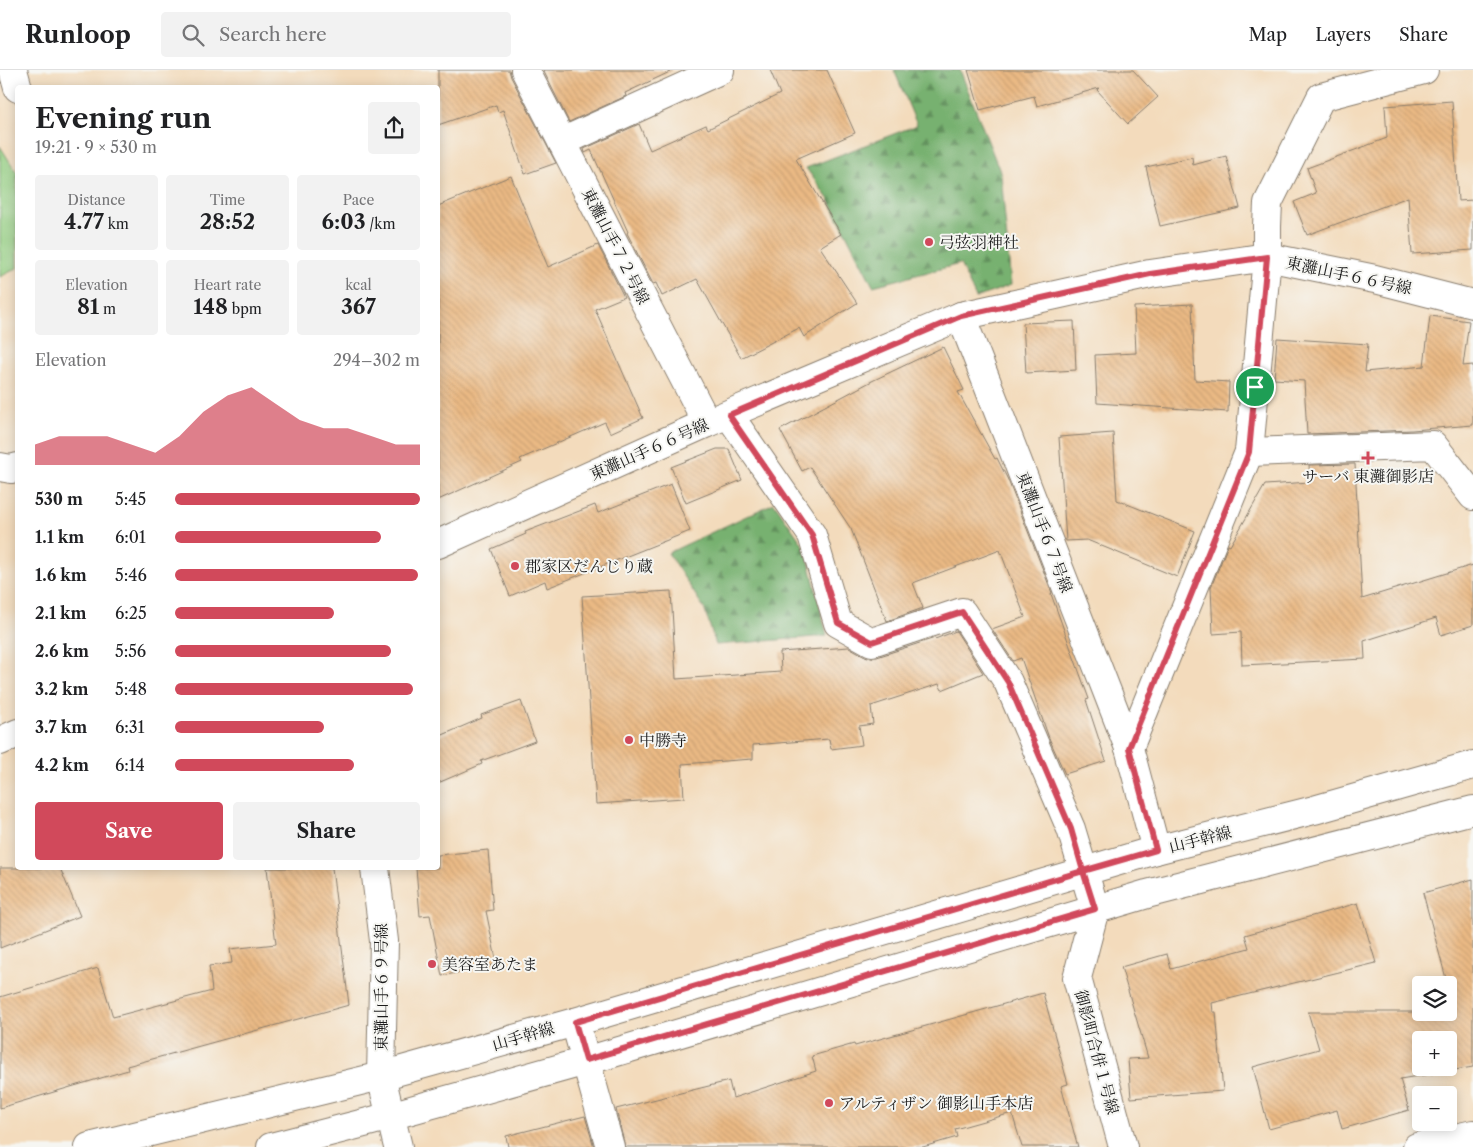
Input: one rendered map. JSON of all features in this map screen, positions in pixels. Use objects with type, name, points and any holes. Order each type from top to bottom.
[{"type":"street","points":[[12,70],[17,85]]},
{"type":"street","name":"東灘山手７２号線","points":[[525,70],[562,142],[718,419],[812,535],[838,623],[872,642],[962,612],[1008,682],[1071,829],[1083,871]]},
{"type":"street","points":[[562,142],[720,70]]},
{"type":"street","points":[[1156,850],[1129,748],[1249,452],[1267,257],[1268,203],[1321,97],[1424,70]]},
{"type":"street","name":"東灘山手６６号線","points":[[440,543],[718,419],[961,316],[1150,274],[1267,257],[1375,280],[1473,304]]},
{"type":"street","name":"東灘山手６７号線","points":[[961,316],[1129,748]]},
{"type":"street","points":[[1249,452],[1433,445],[1473,496]]},
{"type":"street","points":[[0,467],[11,470],[15,468]]},
{"type":"street","points":[[0,741],[15,734]]},
{"type":"street","name":"山手幹線","points":[[88,1147],[381,1076],[575,1022],[1156,850],[1314,810],[1473,765]]},
{"type":"street","points":[[271,1147],[586,1060],[1146,894],[1473,810]]},
{"type":"street","name":"東灘山手６９号線","points":[[375,870],[384,941],[381,1076],[398,1147]]},
{"type":"street","points":[[1083,871],[1095,909]]},
{"type":"street","name":"御影町合併１号線","points":[[1095,909],[1077,978],[1123,1147]]},
{"type":"street","points":[[575,1022],[610,1147]]},
{"type":"street","points":[[1418,1147],[1471,1139]]},
{"type":"green space","name":"弓弦羽神社","points":[[894,70],[960,70],[1001,174],[1011,285],[976,298],[960,264],[873,286],[829,200],[806,168],[917,125]]},
{"type":"green space","points":[[0,146],[15,170],[15,269],[0,277]]},
{"type":"green space","points":[[774,503],[806,549],[827,636],[716,645],[704,608],[668,553]]},
{"type":"building","points":[[438,70],[509,70],[556,163],[525,174],[503,110],[498,112],[496,105],[440,124],[440,85],[438,85]]},
{"type":"building","points":[[543,70],[674,70],[625,93],[626,96],[569,122]]},
{"type":"building","points":[[770,70],[827,70],[855,133],[796,159],[841,234],[820,247],[857,303],[804,337],[799,328],[741,358],[697,279],[662,296],[656,283],[653,284],[627,233],[591,150],[585,153],[584,149],[639,124],[650,150],[706,125],[708,129],[780,94]]},
{"type":"building","points":[[968,70],[1133,70],[1158,97],[1128,124],[1097,90],[1099,88],[1037,106],[1034,96],[980,110]]},
{"type":"building","points":[[1452,101],[1458,201],[1473,200],[1473,250],[1412,254],[1408,197],[1307,235],[1294,202],[1316,193],[1307,168],[1387,138],[1385,106]]},
{"type":"building","points":[[1226,156],[1240,208],[1160,226],[1146,167],[1192,157],[1193,165]]},
{"type":"building","points":[[511,176],[548,267],[598,245],[624,297],[595,309],[643,418],[610,433],[605,422],[520,459],[522,462],[440,499],[440,205]]},
{"type":"building","points":[[1192,304],[1195,380],[1229,382],[1228,412],[1097,403],[1095,355],[1136,353],[1134,307]]},
{"type":"building","points":[[1430,316],[1469,321],[1463,366],[1473,365],[1473,425],[1412,430],[1307,434],[1304,381],[1274,379],[1277,338],[1368,344],[1365,372],[1424,366]]},
{"type":"building","points":[[1074,321],[1076,370],[1026,373],[1023,323]]},
{"type":"building","points":[[943,347],[964,390],[958,392],[1008,480],[1052,593],[1089,699],[1086,700],[1106,761],[1065,774],[1049,738],[1021,658],[1013,661],[992,629],[1025,617],[1000,550],[913,583],[923,608],[887,621],[851,529],[810,467],[802,471],[780,430],[872,381]]},
{"type":"building","points":[[1113,433],[1117,500],[1195,531],[1177,577],[1087,540],[1066,541],[1059,437]]},
{"type":"building","points":[[717,449],[729,449],[742,480],[686,503],[671,467]]},
{"type":"building","points":[[1355,464],[1362,599],[1473,565],[1473,625],[1441,635],[1436,618],[1364,641],[1365,659],[1242,665],[1241,632],[1213,634],[1211,587],[1228,545],[1230,546],[1265,485],[1310,482],[1309,465]]},
{"type":"building","points":[[671,484],[690,531],[547,588],[545,581],[510,596],[491,549],[526,534],[525,532],[595,505],[598,513]]},
{"type":"building","points":[[671,591],[676,679],[781,672],[780,652],[849,647],[865,656],[877,657],[956,631],[983,673],[942,690],[939,684],[871,706],[873,724],[859,726],[862,745],[831,749],[829,739],[753,745],[753,759],[682,764],[684,798],[596,804],[582,596]]},
{"type":"building","points":[[521,701],[535,741],[481,761],[482,764],[440,782],[440,736],[482,718],[481,715]]},
{"type":"building","points":[[488,850],[493,910],[486,911],[497,964],[442,976],[430,915],[420,916],[416,870],[440,870],[440,855]]},
{"type":"building","points":[[0,868],[15,868],[15,870],[61,870],[80,916],[0,948]]},
{"type":"building","points":[[267,870],[332,870],[349,1005],[127,1066],[128,1070],[0,1108],[0,997],[98,968],[113,1017],[212,991],[209,966],[232,963],[230,949],[276,944]]},
{"type":"building","points":[[1473,879],[1473,1067],[1457,1070],[1457,1031],[1412,1031],[1412,1076],[1418,1076],[1400,1079],[1409,1110],[1342,1129],[1337,1110],[1269,1129],[1253,1067],[1319,1049],[1308,1012],[1412,1012],[1412,1021],[1457,1021],[1457,976],[1445,976],[1423,893]]},
{"type":"building","points":[[1358,903],[1376,963],[1212,1003],[1213,1012],[1216,1012],[1223,1091],[1131,1098],[1128,1059],[1148,1058],[1121,967],[1167,954],[1171,969],[1249,948],[1245,935]]},
{"type":"building","points":[[1043,993],[1068,1084],[1061,1086],[1078,1147],[1022,1147],[1012,1113],[955,1129],[957,1137],[923,1147],[625,1147],[616,1109],[729,1081],[733,1098],[816,1071],[812,1056],[854,1044],[855,1046]]},
{"type":"building","points":[[585,1116],[594,1147],[508,1147],[506,1136]]},
{"type":"place","name":"弓弦羽神社","points":[[929,242]]},
{"type":"place","name":"サーバ 東灘御影店","points":[[1368,458]]},
{"type":"place","name":"郡家区だんじり蔵","points":[[515,566]]},
{"type":"place","name":"中勝寺","points":[[629,740]]},
{"type":"place","name":"美容室あたま","points":[[432,964]]},
{"type":"place","name":"アルティザン 御影山手本店","points":[[829,1103]]},
{"type":"route","points":[[1255,387],[1249,452],[1129,748],[1156,850],[1083,871],[1095,909],[586,1060],[575,1022],[1083,871],[1071,829],[1008,682],[962,612],[872,642],[838,623],[812,535],[729,415],[961,316],[1150,274],[1267,257],[1255,387]]}]
